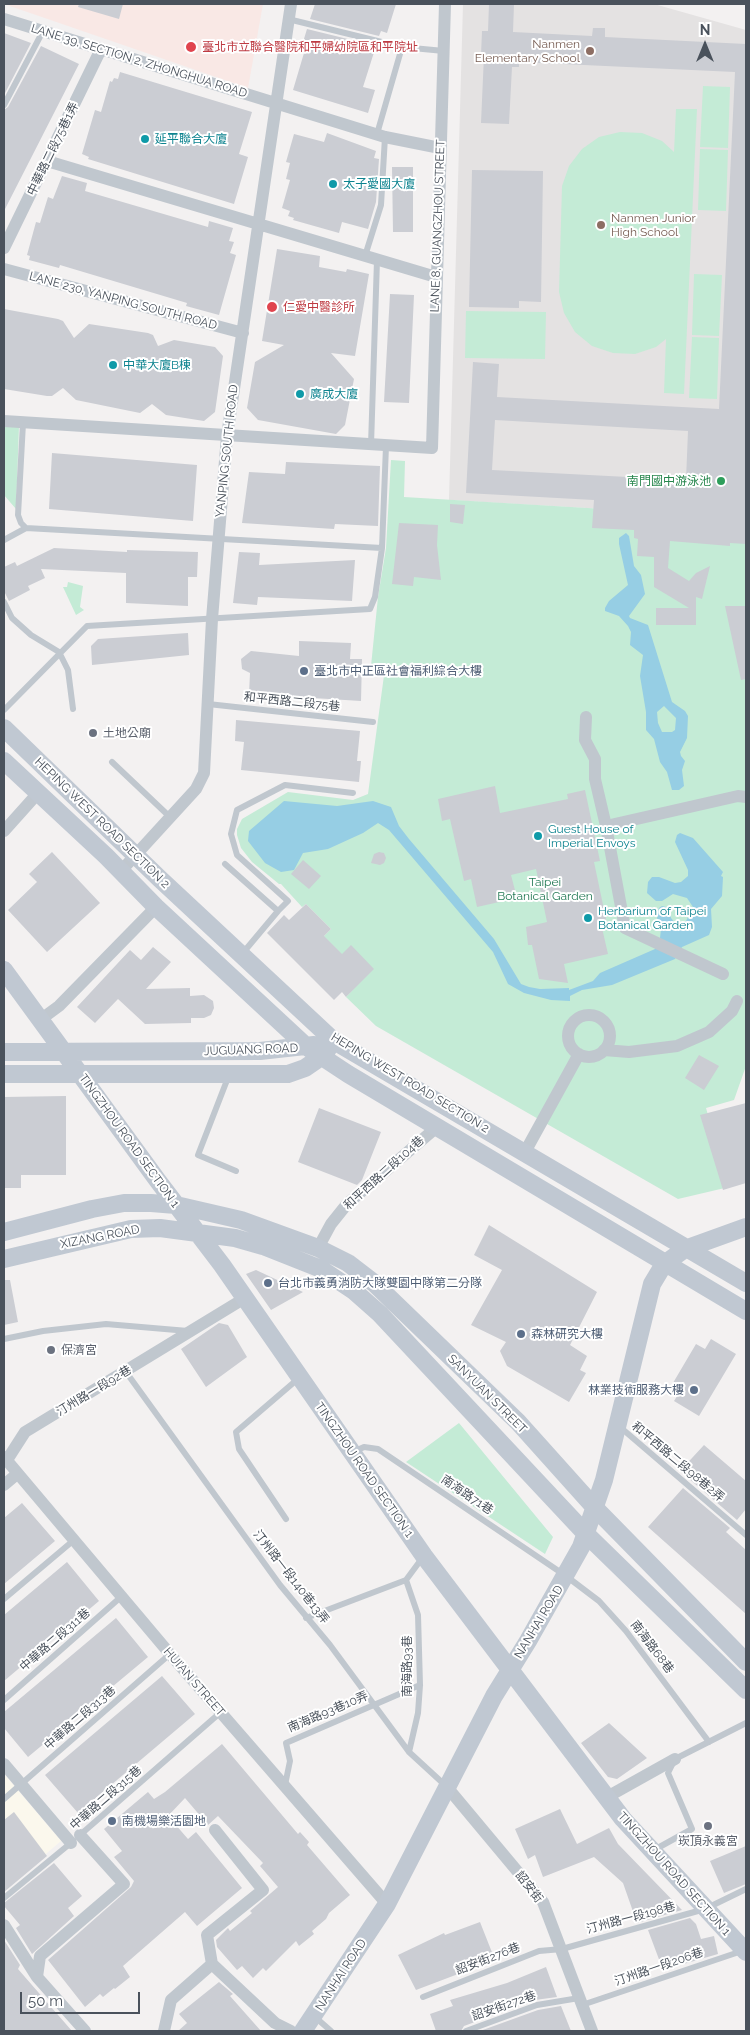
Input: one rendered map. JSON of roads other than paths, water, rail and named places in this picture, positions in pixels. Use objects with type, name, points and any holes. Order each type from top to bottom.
[{"type":"street","name":"YANPING SOUTH ROAD","points":[[121,871],[196,789],[204,773],[212,619],[226,436],[291,4]]},
{"type":"street","name":"LANE 8, GUANGZHOU STREET","points":[[386,446],[432,448],[445,4]]},
{"type":"street","name":"LANE 39, SECTION 2, ZHONGHUA ROAD","points":[[4,19],[381,136],[440,148]]},
{"type":"street","name":"中華路二段75巷1弄","points":[[4,248],[102,49]]},
{"type":"street","points":[[47,160],[259,222],[436,277]]},
{"type":"street","name":"LANE 230, YANPING SOUTH ROAD","points":[[4,269],[243,333]]},
{"type":"street","points":[[4,421],[386,446]]},
{"type":"street","points":[[586,717],[586,740],[595,759],[595,778],[626,928],[723,974]]},
{"type":"street","name":"HEPING WEST ROAD SECTION 2","points":[[4,728],[136,856],[334,1040],[685,1249],[746,1283]]},
{"type":"street","name":"HEPING WEST ROAD SECTION 2","points":[[4,761],[121,871],[156,907],[314,1052],[664,1264],[746,1311]]},
{"type":"street","points":[[4,831],[38,793]]},
{"type":"street","points":[[606,826],[738,796],[746,797]]},
{"type":"street","points":[[40,1020],[59,1006],[156,907]]},
{"type":"street","name":"TINGZHOU ROAD SECTION 1","points":[[4,970],[80,1076],[245,1298],[424,1556],[651,1852],[745,1951]]},
{"type":"street","points":[[604,1050],[629,1052],[677,1046],[709,1032],[732,1011],[737,1001]]},
{"type":"street","points":[[588,1015],[598,1017],[608,1030],[609,1040],[604,1050],[595,1056],[579,1054],[571,1047],[568,1032],[573,1022],[588,1015]]},
{"type":"street","name":"JUGUANG ROAD","points":[[4,1074],[80,1076],[288,1074],[304,1068],[314,1052],[334,1040]]},
{"type":"street","name":"JUGUANG ROAD","points":[[4,1052],[314,1052]]},
{"type":"street","points":[[525,1152],[579,1054]]},
{"type":"street","name":"和平西路二段104巷","points":[[318,1248],[331,1224],[347,1204],[437,1127]]},
{"type":"street","points":[[4,1232],[92,1209],[124,1203],[176,1206]]},
{"type":"street","name":"SANYUAN STREET","points":[[176,1206],[241,1220],[318,1248],[348,1263],[374,1283],[518,1422],[596,1509],[746,1662]]},
{"type":"street","name":"XIZANG ROAD","points":[[4,1259],[130,1229],[160,1228],[198,1233]]},
{"type":"street","name":"NANHAI ROAD","points":[[303,2031],[387,1904],[510,1669],[566,1576],[586,1534],[596,1509],[618,1426],[652,1284],[664,1264],[685,1249],[746,1228]]},
{"type":"street","name":"SANYUAN STREET","points":[[198,1233],[234,1238],[263,1246],[321,1269],[354,1291],[380,1314],[586,1534],[746,1690]]},
{"type":"street","name":"汀州路一段92巷","points":[[5,1459],[25,1432],[245,1298]]},
{"type":"street","name":"HUI’AN STREET","points":[[5,1459],[284,1787],[387,1904]]},
{"type":"street","points":[[4,1485],[17,1474]]},
{"type":"street","points":[[607,1797],[675,1759]]},
{"type":"street","points":[[4,1764],[21,1784],[124,1884],[40,1956],[37,1977]]},
{"type":"street","name":"詔安街","points":[[447,1787],[543,1902],[592,2031]]},
{"type":"street","points":[[215,1830],[263,1890],[207,1935],[212,1964],[275,2023],[291,2031]]},
{"type":"street","points":[[4,1925],[37,1977],[85,2031]]},
{"type":"street","points":[[164,2031],[171,2000],[212,1964]]},
{"type":"lane","points":[[288,19],[402,47],[444,51]]},
{"type":"lane","points":[[4,105],[43,31]]},
{"type":"lane","points":[[371,445],[371,258],[381,205],[381,136],[402,47]]},
{"type":"lane","points":[[23,423],[18,515],[20,523],[26,528]]},
{"type":"lane","points":[[4,710],[59,652],[87,626],[212,619],[226,616],[370,609],[375,597],[382,548],[386,446]]},
{"type":"lane","points":[[4,540],[26,528],[382,548]]},
{"type":"lane","points":[[4,602],[12,618],[31,635],[59,652],[68,670],[73,709]]},
{"type":"lane","name":"和平西路二段75巷","points":[[208,704],[373,722]]},
{"type":"lane","points":[[112,762],[170,817]]},
{"type":"lane","points":[[241,955],[288,901],[237,855],[231,834],[237,810],[285,785],[353,793]]},
{"type":"lane","points":[[225,864],[278,911]]},
{"type":"lane","points":[[229,1074],[198,1155],[236,1171]]},
{"type":"lane","points":[[4,1339],[43,1330],[106,1324],[190,1331]]},
{"type":"lane","name":"汀州路一段140巷13弄","points":[[126,1372],[306,1618],[330,1645],[373,1706],[409,1752],[447,1787]]},
{"type":"lane","points":[[286,1519],[239,1449],[236,1432],[300,1378]]},
{"type":"lane","name":"和平西路二段98巷2弄","points":[[618,1426],[746,1535]]},
{"type":"lane","name":"南海路71巷","points":[[352,1452],[364,1447],[378,1449],[566,1576]]},
{"type":"lane","points":[[4,1598],[74,1540]]},
{"type":"lane","points":[[306,1618],[406,1580],[424,1556]]},
{"type":"lane","name":"南海路68巷","points":[[566,1576],[598,1601],[626,1631],[709,1742]]},
{"type":"lane","name":"南海路93巷","points":[[406,1580],[418,1615],[420,1685],[418,1713],[409,1752]]},
{"type":"lane","name":"中華路二段311巷","points":[[4,1700],[122,1596]]},
{"type":"lane","name":"中華路二段313巷","points":[[4,1799],[170,1654]]},
{"type":"lane","name":"南海路93巷10弄","points":[[284,1787],[290,1761],[286,1743],[420,1685]]},
{"type":"lane","name":"中華路二段315巷","points":[[4,1898],[76,1839],[221,1712]]},
{"type":"lane","points":[[651,1852],[692,1829],[668,1773],[675,1759],[746,1723]]},
{"type":"lane","name":"汀州路一段198巷","points":[[562,1949],[706,1909],[746,1888]]},
{"type":"lane","name":"詔安街276巷","points":[[423,1997],[539,1951],[562,1949]]},
{"type":"lane","name":"汀州路一段206巷","points":[[581,2002],[745,1951]]},
{"type":"lane","name":"詔安街272巷","points":[[466,2031],[537,2005],[581,2002]]},
{"type":"lane","points":[[314,2016],[331,2031]]},
{"type":"water","points":[[626,533],[629,536],[634,566],[641,575],[645,594],[629,616],[648,625],[672,702],[685,711],[688,716],[687,738],[680,752],[685,761],[682,770],[684,786],[679,790],[672,790],[667,772],[660,762],[654,739],[646,730],[646,712],[640,676],[643,655],[630,645],[631,632],[628,626],[619,616],[605,611],[609,601],[628,585],[619,538]],"holes":[[[664,706],[676,718],[675,730],[672,732],[662,732],[658,723],[657,712]]]},
{"type":"water","points":[[284,801],[337,806],[373,801],[391,807],[399,826],[494,939],[521,984],[529,987],[540,989],[569,988],[569,990],[593,981],[600,973],[655,949],[660,938],[661,929],[657,918],[659,908],[662,906],[670,908],[671,918],[676,924],[682,924],[686,921],[693,907],[687,898],[673,894],[662,901],[656,901],[647,893],[648,882],[652,877],[659,877],[675,883],[681,882],[688,876],[688,870],[675,842],[677,835],[680,833],[693,838],[723,872],[721,876],[723,877],[722,896],[711,909],[712,927],[709,935],[682,947],[675,959],[612,985],[582,990],[570,996],[570,1001],[551,1000],[524,993],[508,984],[493,952],[389,830],[378,823],[363,833],[328,849],[303,853],[294,870],[281,872],[265,863],[248,841],[249,831]]},
{"type":"place","name":"臺北市立聯合醫院和平婦幼院區和平院址","points":[[191,47]]},
{"type":"place","name":"Nanmen Elementary School","points":[[590,51]]},
{"type":"place","name":"延平聯合大廈","points":[[145,139]]},
{"type":"place","name":"太子愛國大廈","points":[[333,184]]},
{"type":"place","name":"Nanmen Junior High School","points":[[601,225]]},
{"type":"place","name":"仁愛中醫診所","points":[[272,307]]},
{"type":"place","name":"中華大廈B棟","points":[[113,365]]},
{"type":"place","name":"廣成大廈","points":[[300,394]]},
{"type":"place","name":"南門國中游泳池","points":[[721,481]]},
{"type":"place","name":"臺北市中正區社會福利綜合大樓","points":[[304,671]]},
{"type":"place","name":"土地公廟","points":[[93,733]]},
{"type":"place","name":"Guest House of Imperial Envoys","points":[[538,836]]},
{"type":"place","name":"Herbarium of Taipei Botanical Garden","points":[[588,918]]},
{"type":"place","name":"台北市義勇消防大隊雙園中隊第二分隊","points":[[268,1283]]},
{"type":"place","name":"森林研究大樓","points":[[521,1334]]},
{"type":"place","name":"保濟宮","points":[[51,1350]]},
{"type":"place","name":"林業技術服務大樓","points":[[694,1390]]},
{"type":"place","name":"南機場樂活園地","points":[[112,1821]]},
{"type":"place","name":"崁頂永義宮","points":[[708,1826]]},
{"type":"park label","name":"Taipei Botanical Garden","points":[[545,889]]}]
